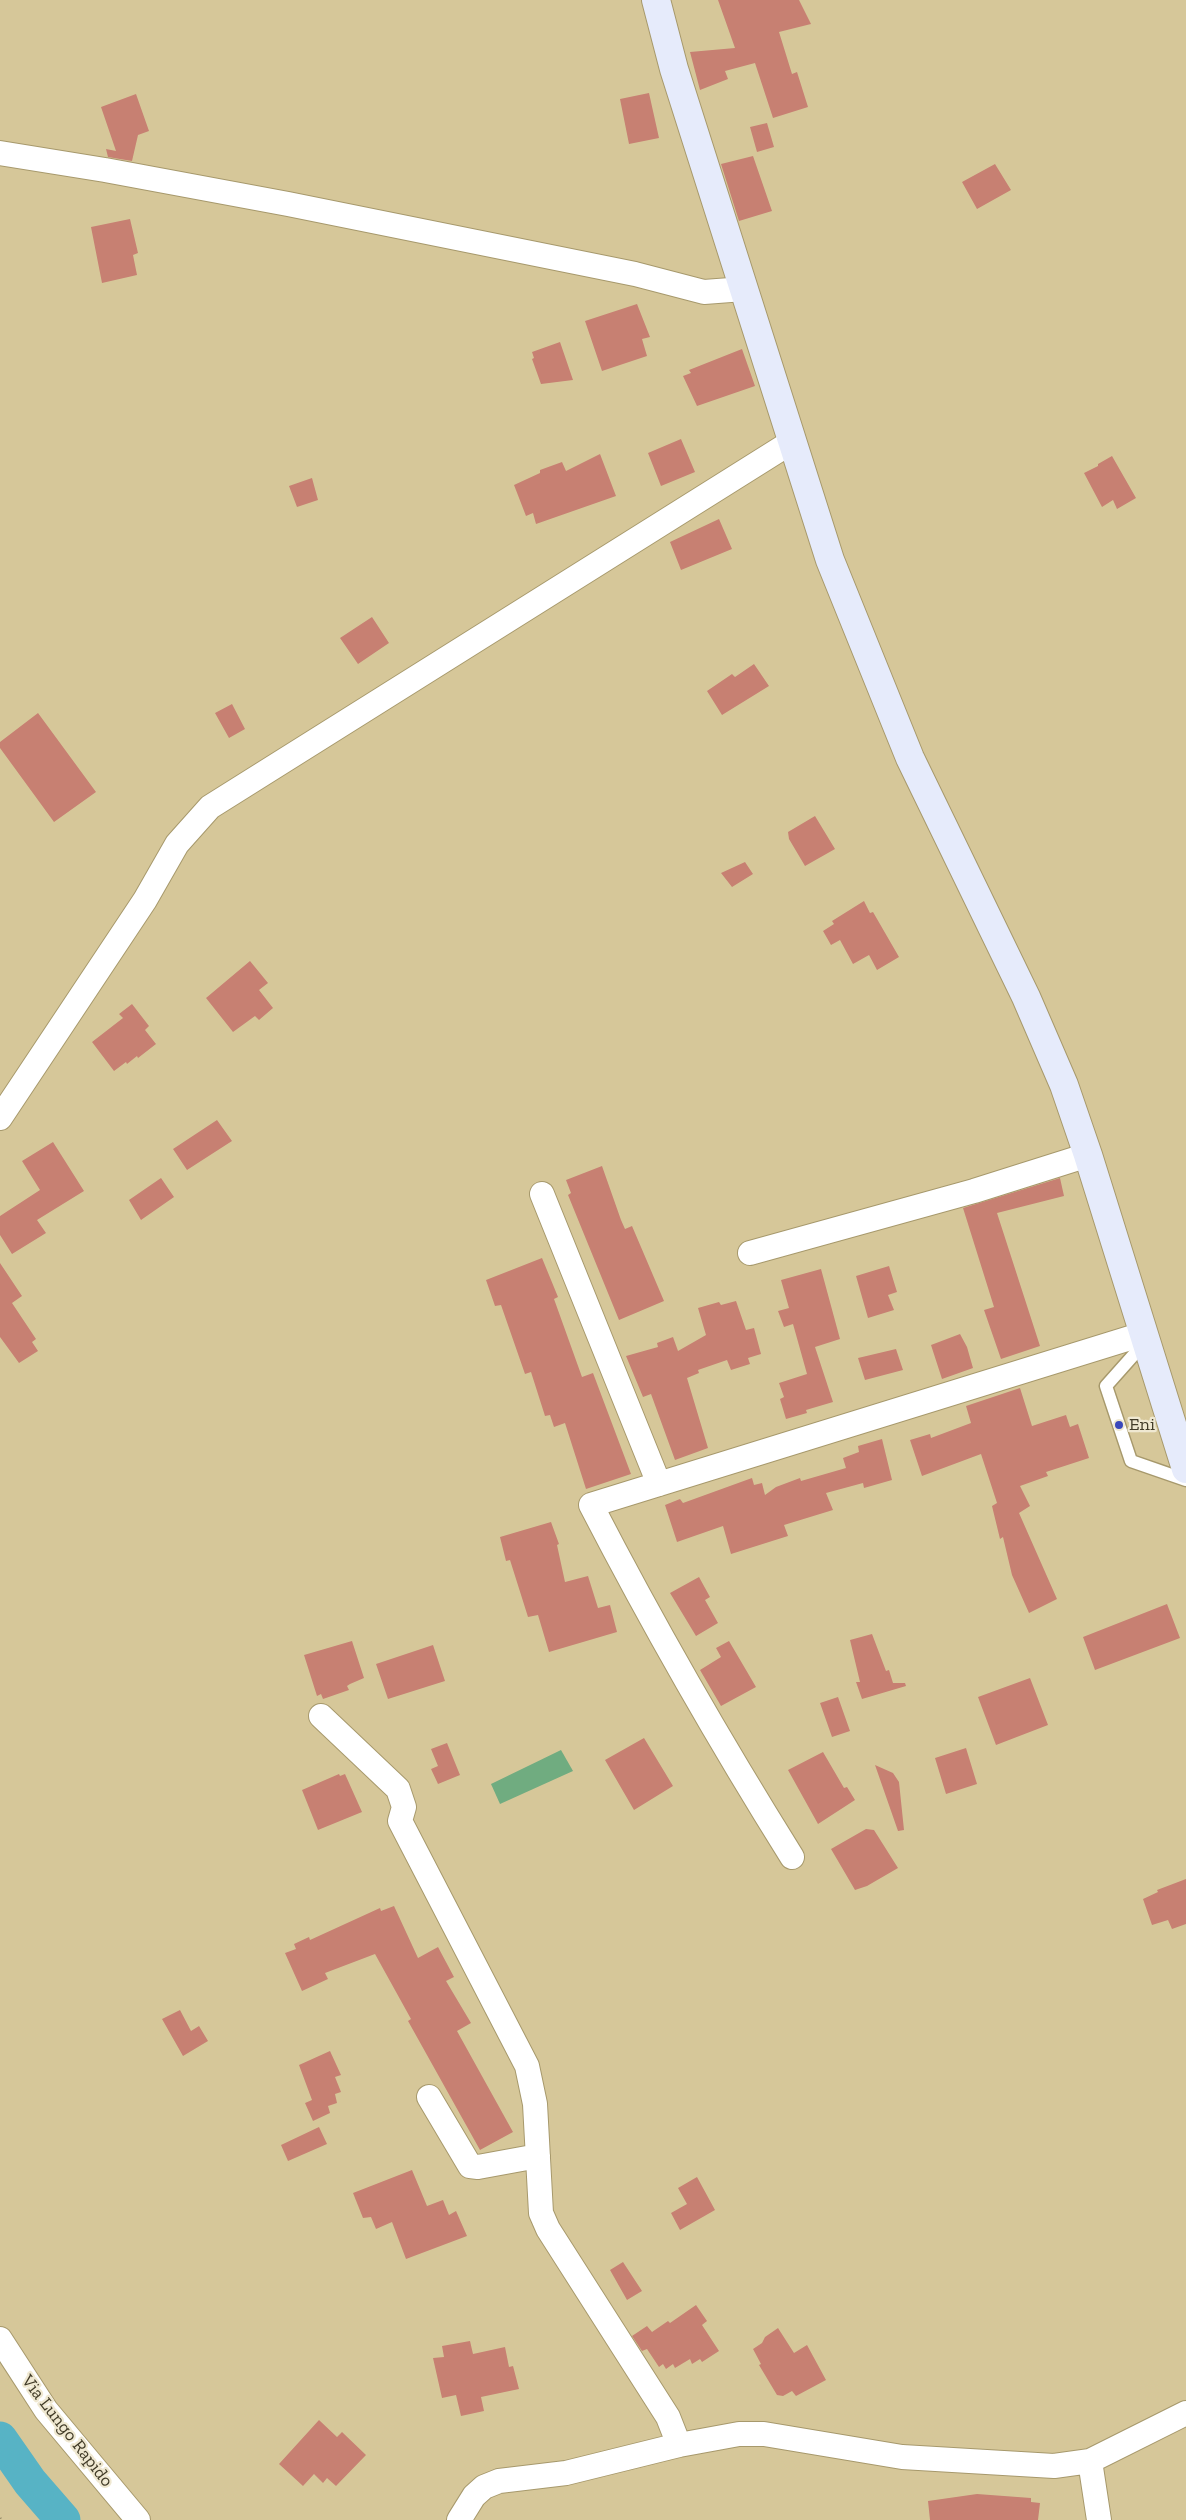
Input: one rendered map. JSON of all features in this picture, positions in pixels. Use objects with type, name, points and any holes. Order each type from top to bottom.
[{"type":"main road","points":[[656,0],[674,69],[830,560],[910,758],[1026,997],[1064,1085],[1088,1155],[1186,1469]]},
{"type":"street","points":[[0,153],[105,170],[297,206],[635,274],[704,292],[744,289]]},
{"type":"street","points":[[0,1118],[145,900],[177,844],[210,807],[792,441]]},
{"type":"street","points":[[750,1253],[974,1191],[1088,1155]]},
{"type":"street","points":[[542,1194],[659,1484]]},
{"type":"street","points":[[792,1857],[749,1788],[634,1588],[591,1505],[1144,1338]]},
{"type":"street","points":[[321,1716],[398,1788],[404,1806],[400,1821],[527,2066],[535,2104],[541,2213],[548,2229],[668,2416],[679,2445]]},
{"type":"street","points":[[429,2097],[470,2166],[478,2167],[538,2156]]},
{"type":"street","name":"Via Lungo Rapido","points":[[0,2340],[46,2410],[138,2520]]},
{"type":"street","points":[[459,2520],[474,2496],[484,2487],[499,2481],[566,2473],[679,2445],[750,2433],[902,2457],[1054,2466],[1090,2461],[1186,2413]]},
{"type":"street","points":[[1090,2461],[1098,2520]]},
{"type":"lane","points":[[1144,1338],[1106,1386],[1131,1461],[1186,1480]]},
{"type":"green space","points":[[561,1750],[573,1771],[500,1804],[491,1784]]},
{"type":"building","points":[[718,0],[799,0],[811,24],[779,32],[792,74],[797,72],[808,107],[773,118],[755,63],[725,71],[728,79],[700,90],[690,52],[735,48]]},
{"type":"building","points":[[649,93],[659,138],[629,144],[620,99]]},
{"type":"building","points":[[136,94],[149,131],[138,135],[132,161],[108,157],[106,149],[116,151],[101,107]]},
{"type":"building","points":[[767,123],[774,147],[757,152],[750,127]]},
{"type":"building","points":[[753,156],[772,211],[739,221],[721,164]]},
{"type":"building","points":[[995,164],[1011,190],[977,209],[962,182]]},
{"type":"building","points":[[130,219],[138,253],[133,255],[137,275],[102,283],[91,227]]},
{"type":"building","points":[[637,304],[650,337],[642,339],[647,356],[602,371],[585,321]]},
{"type":"building","points":[[560,342],[573,380],[541,384],[532,359],[534,358],[532,352]]},
{"type":"building","points":[[742,349],[755,386],[697,406],[683,376],[691,373],[689,370]]},
{"type":"building","points":[[681,439],[695,472],[661,486],[648,453]]},
{"type":"building","points":[[600,454],[616,496],[536,524],[533,513],[526,516],[514,485],[540,473],[540,470],[562,462],[566,471]]},
{"type":"building","points":[[1112,456],[1136,498],[1117,509],[1113,500],[1102,507],[1084,473]]},
{"type":"building","points":[[312,478],[318,500],[297,507],[289,486]]},
{"type":"building","points":[[719,519],[732,549],[681,570],[670,542]]},
{"type":"building","points":[[372,617],[389,643],[358,664],[340,638]]},
{"type":"building","points":[[754,664],[769,686],[722,715],[707,691],[732,674],[735,677]]},
{"type":"building","points":[[232,704],[245,729],[229,738],[215,713]]},
{"type":"building","points":[[38,713],[96,792],[54,822],[0,748],[0,742]]},
{"type":"building","points":[[815,816],[835,849],[805,866],[789,839],[788,832]]},
{"type":"building","points":[[745,862],[753,874],[732,887],[721,873]]},
{"type":"building","points":[[864,901],[870,913],[873,912],[899,957],[877,970],[869,955],[853,964],[840,940],[831,945],[823,931],[834,924],[832,921]]},
{"type":"building","points":[[250,961],[268,983],[259,990],[273,1008],[259,1020],[255,1016],[233,1032],[206,998]]},
{"type":"building","points":[[132,1004],[149,1026],[145,1030],[156,1044],[138,1058],[137,1056],[114,1071],[92,1042],[123,1018],[119,1014]]},
{"type":"building","points":[[217,1120],[232,1141],[187,1170],[173,1149]]},
{"type":"building","points":[[53,1142],[84,1191],[37,1220],[46,1233],[12,1254],[0,1235],[0,1216],[40,1190],[22,1161]]},
{"type":"building","points":[[602,1166],[625,1229],[632,1226],[664,1301],[619,1320],[568,1195],[571,1193],[566,1180]]},
{"type":"building","points":[[161,1178],[174,1197],[141,1220],[129,1200]]},
{"type":"building","points":[[1060,1178],[1064,1196],[997,1213],[1040,1346],[1001,1359],[984,1310],[994,1307],[963,1208]]},
{"type":"building","points":[[542,1258],[558,1297],[554,1299],[582,1377],[593,1373],[631,1474],[586,1489],[565,1423],[554,1427],[550,1415],[545,1416],[531,1372],[525,1374],[501,1305],[495,1306],[486,1280]]},
{"type":"building","points":[[0,1263],[22,1296],[12,1303],[36,1339],[32,1342],[38,1351],[19,1363],[0,1337]]},
{"type":"building","points":[[889,1266],[897,1292],[888,1295],[894,1310],[868,1318],[856,1276]]},
{"type":"building","points":[[821,1269],[840,1339],[815,1347],[833,1402],[806,1410],[807,1413],[786,1419],[780,1399],[784,1397],[779,1383],[807,1374],[793,1324],[784,1327],[778,1311],[789,1308],[781,1280]]},
{"type":"building","points":[[736,1301],[746,1330],[754,1328],[761,1354],[748,1358],[750,1364],[731,1370],[727,1360],[698,1370],[699,1373],[687,1378],[708,1448],[675,1460],[651,1394],[643,1397],[626,1356],[658,1347],[657,1343],[673,1337],[678,1351],[706,1335],[698,1308],[719,1302],[721,1305]]},
{"type":"building","points":[[960,1334],[967,1347],[973,1368],[942,1379],[931,1345]]},
{"type":"building","points":[[896,1349],[903,1370],[865,1380],[858,1358]]},
{"type":"building","points":[[1020,1388],[1032,1426],[1066,1415],[1070,1427],[1078,1424],[1089,1458],[1046,1472],[1048,1476],[1020,1486],[1030,1506],[1019,1513],[1057,1599],[1029,1613],[1012,1575],[1003,1537],[1000,1539],[992,1506],[997,1503],[981,1454],[922,1476],[910,1440],[930,1434],[931,1438],[971,1423],[966,1406]]},
{"type":"building","points":[[882,1439],[892,1480],[864,1488],[863,1483],[826,1493],[833,1510],[784,1525],[788,1536],[731,1554],[723,1526],[677,1542],[665,1505],[680,1499],[683,1503],[752,1478],[754,1485],[762,1483],[765,1495],[776,1487],[800,1478],[801,1481],[846,1468],[843,1458],[859,1452],[858,1446]]},
{"type":"building","points":[[551,1522],[559,1544],[557,1545],[565,1582],[588,1576],[598,1608],[610,1605],[617,1632],[549,1652],[538,1615],[528,1617],[510,1560],[506,1561],[500,1537]]},
{"type":"building","points":[[699,1577],[710,1597],[705,1600],[718,1623],[696,1636],[670,1593]]},
{"type":"building","points":[[1167,1604],[1180,1638],[1095,1670],[1083,1637]]},
{"type":"building","points":[[872,1634],[886,1671],[889,1670],[893,1683],[905,1683],[906,1686],[862,1699],[856,1682],[860,1682],[850,1640]]},
{"type":"building","points":[[352,1641],[364,1678],[347,1686],[349,1690],[323,1699],[321,1694],[317,1696],[304,1655]]},
{"type":"building","points":[[729,1641],[756,1687],[721,1706],[700,1670],[721,1657],[716,1648]]},
{"type":"building","points":[[433,1645],[445,1681],[388,1699],[376,1664]]},
{"type":"building","points":[[1030,1678],[1048,1725],[996,1745],[978,1697]]},
{"type":"building","points":[[838,1697],[850,1731],[832,1737],[820,1703]]},
{"type":"building","points":[[644,1738],[673,1786],[634,1810],[605,1760]]},
{"type":"building","points":[[447,1743],[460,1775],[438,1784],[431,1769],[438,1766],[431,1749]]},
{"type":"building","points":[[966,1748],[977,1784],[946,1794],[935,1758]]},
{"type":"building","points":[[823,1752],[844,1788],[847,1787],[855,1800],[818,1824],[788,1770]]},
{"type":"building","points":[[875,1765],[893,1773],[899,1782],[904,1830],[898,1831]]},
{"type":"building","points":[[339,1774],[340,1776],[345,1774],[362,1812],[318,1830],[302,1790]]},
{"type":"building","points":[[866,1829],[874,1830],[898,1868],[867,1886],[855,1890],[831,1849]]},
{"type":"building","points":[[1186,1879],[1186,1924],[1172,1929],[1168,1920],[1152,1925],[1143,1899],[1158,1892],[1157,1890]]},
{"type":"building","points":[[394,1906],[418,1958],[438,1947],[454,1977],[446,1981],[471,2023],[457,2031],[513,2132],[480,2150],[408,2021],[411,2019],[375,1954],[325,1973],[328,1979],[302,1991],[285,1953],[296,1949],[294,1944],[309,1937],[310,1940],[380,1908],[381,1911]]},
{"type":"building","points":[[180,2010],[191,2031],[199,2026],[208,2041],[183,2056],[162,2019]]},
{"type":"building","points":[[330,2051],[341,2075],[335,2077],[341,2092],[335,2094],[337,2103],[328,2106],[330,2113],[313,2121],[305,2103],[312,2100],[299,2065]]},
{"type":"building","points":[[319,2127],[327,2144],[288,2161],[281,2145]]},
{"type":"building","points":[[412,2170],[427,2206],[443,2200],[449,2215],[456,2211],[467,2236],[406,2259],[392,2222],[376,2229],[371,2217],[363,2218],[353,2193]]},
{"type":"building","points":[[697,2177],[715,2210],[680,2230],[671,2213],[687,2204],[678,2188]]},
{"type":"building","points":[[623,2262],[642,2291],[627,2300],[610,2270]]},
{"type":"building","points":[[696,2305],[707,2321],[702,2325],[719,2351],[702,2362],[700,2359],[692,2364],[690,2359],[675,2368],[673,2364],[666,2369],[663,2364],[659,2367],[647,2349],[642,2351],[632,2336],[647,2326],[652,2332],[668,2321],[670,2323]]},
{"type":"building","points":[[778,2328],[794,2353],[807,2345],[826,2380],[796,2396],[792,2391],[783,2396],[777,2395],[759,2365],[761,2364],[753,2349]]},
{"type":"building","points":[[470,2341],[473,2354],[505,2347],[509,2367],[513,2366],[519,2389],[481,2397],[484,2411],[461,2416],[456,2395],[442,2398],[433,2358],[444,2357],[442,2346]]},
{"type":"building","points":[[319,2420],[337,2437],[342,2432],[366,2455],[336,2486],[327,2478],[323,2483],[314,2474],[303,2486],[279,2464]]},
{"type":"building","points":[[977,2494],[1031,2498],[1031,2502],[1040,2503],[1038,2520],[930,2520],[928,2501]]},
{"type":"waterway","points":[[0,2439],[30,2482],[63,2520]]},
{"type":"place","name":"Eni","points":[[1119,1425]]}]
